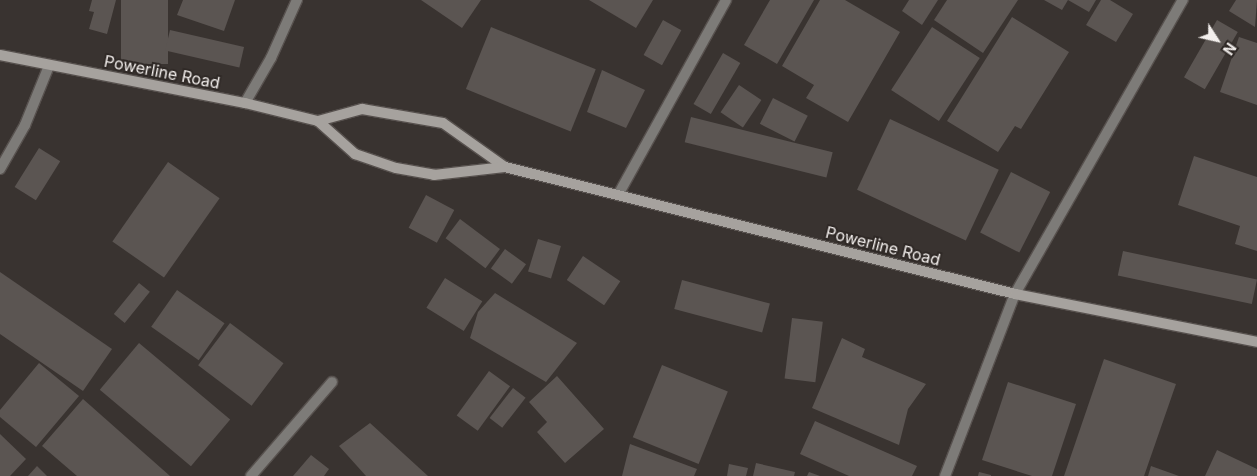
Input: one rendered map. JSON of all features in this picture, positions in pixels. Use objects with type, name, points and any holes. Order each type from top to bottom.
[{"type":"street","points":[[245,103],[271,58],[297,0]]},
{"type":"street","points":[[618,195],[726,0]]},
{"type":"street","points":[[945,476],[1015,294],[1183,0]]},
{"type":"street","name":"Powerline Road","points":[[0,55],[245,103],[318,121],[355,154],[396,168],[434,175],[505,167],[1015,294],[1257,342]]},
{"type":"street","points":[[0,169],[25,125],[49,66]]},
{"type":"street","name":"Powerline Road","points":[[318,121],[362,109],[443,123],[505,167]]},
{"type":"street","points":[[251,476],[332,382]]},
{"type":"building","points":[[92,0],[116,0],[107,34],[89,29],[94,12],[89,11]]},
{"type":"building","points":[[121,0],[168,0],[168,64],[121,64]]},
{"type":"building","points":[[183,0],[235,0],[224,31],[177,15]]},
{"type":"building","points":[[421,0],[481,0],[462,28]]},
{"type":"building","points":[[589,0],[653,0],[636,28]]},
{"type":"building","points":[[770,0],[814,0],[777,64],[744,45]]},
{"type":"building","points":[[820,0],[845,0],[900,32],[848,122],[806,98],[814,85],[782,66]]},
{"type":"building","points":[[909,0],[938,0],[922,25],[902,11]]},
{"type":"building","points":[[947,0],[1018,0],[983,53],[934,20]]},
{"type":"building","points":[[1044,0],[1068,0],[1062,10]]},
{"type":"building","points":[[1068,0],[1096,0],[1089,12]]},
{"type":"building","points":[[1101,0],[1110,0],[1133,14],[1116,42],[1086,25]]},
{"type":"building","points":[[1236,0],[1257,0],[1255,27],[1229,11]]},
{"type":"building","points":[[1012,17],[1069,52],[1021,129],[1015,126],[998,152],[947,121]]},
{"type":"building","points":[[663,20],[681,30],[662,65],[644,55]]},
{"type":"building","points":[[1217,20],[1238,32],[1205,89],[1184,77]]},
{"type":"building","points":[[491,27],[596,69],[571,131],[466,89]]},
{"type":"building","points":[[932,27],[980,58],[939,121],[891,90]]},
{"type":"building","points":[[170,30],[244,47],[239,68],[165,50]]},
{"type":"building","points":[[1239,37],[1257,43],[1257,105],[1220,92]]},
{"type":"building","points":[[723,53],[740,63],[711,114],[694,104]]},
{"type":"building","points":[[602,70],[645,90],[626,128],[587,112]]},
{"type":"building","points":[[739,85],[761,100],[743,127],[721,112]]},
{"type":"building","points":[[773,98],[808,116],[795,142],[760,124]]},
{"type":"building","points":[[691,117],[833,152],[826,178],[685,142]]},
{"type":"building","points":[[890,119],[999,170],[966,240],[857,190]]},
{"type":"building","points":[[39,148],[60,161],[36,200],[15,187]]},
{"type":"building","points":[[1194,156],[1257,177],[1257,251],[1235,244],[1240,226],[1178,205]]},
{"type":"building","points":[[168,162],[220,198],[164,278],[112,241]]},
{"type":"building","points":[[1011,172],[1050,192],[1019,253],[980,233]]},
{"type":"building","points":[[426,195],[454,210],[437,243],[409,228]]},
{"type":"building","points":[[460,219],[500,249],[485,268],[446,238]]},
{"type":"building","points":[[538,239],[561,246],[551,279],[528,272]]},
{"type":"building","points":[[505,249],[526,264],[512,284],[491,268]]},
{"type":"building","points":[[1123,251],[1257,279],[1252,304],[1118,275]]},
{"type":"building","points":[[583,256],[620,281],[604,305],[567,280]]},
{"type":"building","points":[[0,272],[112,349],[83,391],[0,334]]},
{"type":"building","points":[[445,278],[482,301],[464,331],[426,308]]},
{"type":"building","points":[[682,280],[770,304],[762,333],[674,309]]},
{"type":"building","points":[[139,283],[150,292],[125,323],[114,314]]},
{"type":"building","points":[[177,290],[225,323],[199,360],[151,327]]},
{"type":"building","points":[[495,293],[577,343],[546,382],[470,338],[478,312]]},
{"type":"building","points":[[792,318],[823,322],[815,382],[785,379]]},
{"type":"building","points":[[230,323],[284,363],[252,406],[198,365]]},
{"type":"building","points":[[842,338],[865,349],[862,357],[926,384],[908,409],[899,445],[812,408]]},
{"type":"building","points":[[139,343],[230,419],[191,466],[100,390]]},
{"type":"building","points":[[1104,359],[1176,384],[1144,476],[1064,476]]},
{"type":"building","points":[[39,363],[79,396],[36,447],[0,417],[0,410]]},
{"type":"building","points":[[662,365],[728,392],[699,464],[633,437]]},
{"type":"building","points":[[489,371],[510,386],[478,431],[457,415]]},
{"type":"building","points":[[557,376],[604,429],[565,463],[537,432],[547,422],[529,402]]},
{"type":"building","points":[[1008,382],[1076,404],[1052,476],[1032,476],[982,460]]},
{"type":"building","points":[[513,388],[526,398],[502,428],[490,418]]},
{"type":"building","points":[[83,399],[170,476],[77,476],[42,446]]},
{"type":"building","points":[[815,421],[917,466],[912,476],[849,476],[800,454]]},
{"type":"building","points":[[370,423],[428,476],[366,476],[339,446]]},
{"type":"building","points":[[0,434],[26,459],[10,476],[0,476]]},
{"type":"building","points":[[630,444],[697,469],[694,476],[622,476]]},
{"type":"building","points":[[1217,450],[1257,469],[1257,476],[1205,476]]},
{"type":"building","points":[[311,455],[329,469],[324,476],[293,476]]},
{"type":"building","points":[[756,463],[795,472],[794,476],[753,476]]},
{"type":"building","points":[[729,464],[748,468],[746,476],[727,476]]},
{"type":"building","points":[[37,466],[47,476],[28,476]]},
{"type":"building","points":[[1151,466],[1179,476],[1148,476]]},
{"type":"building","points":[[809,472],[820,476],[807,476]]},
{"type":"building","points":[[979,472],[991,475],[991,476],[978,476]]}]
